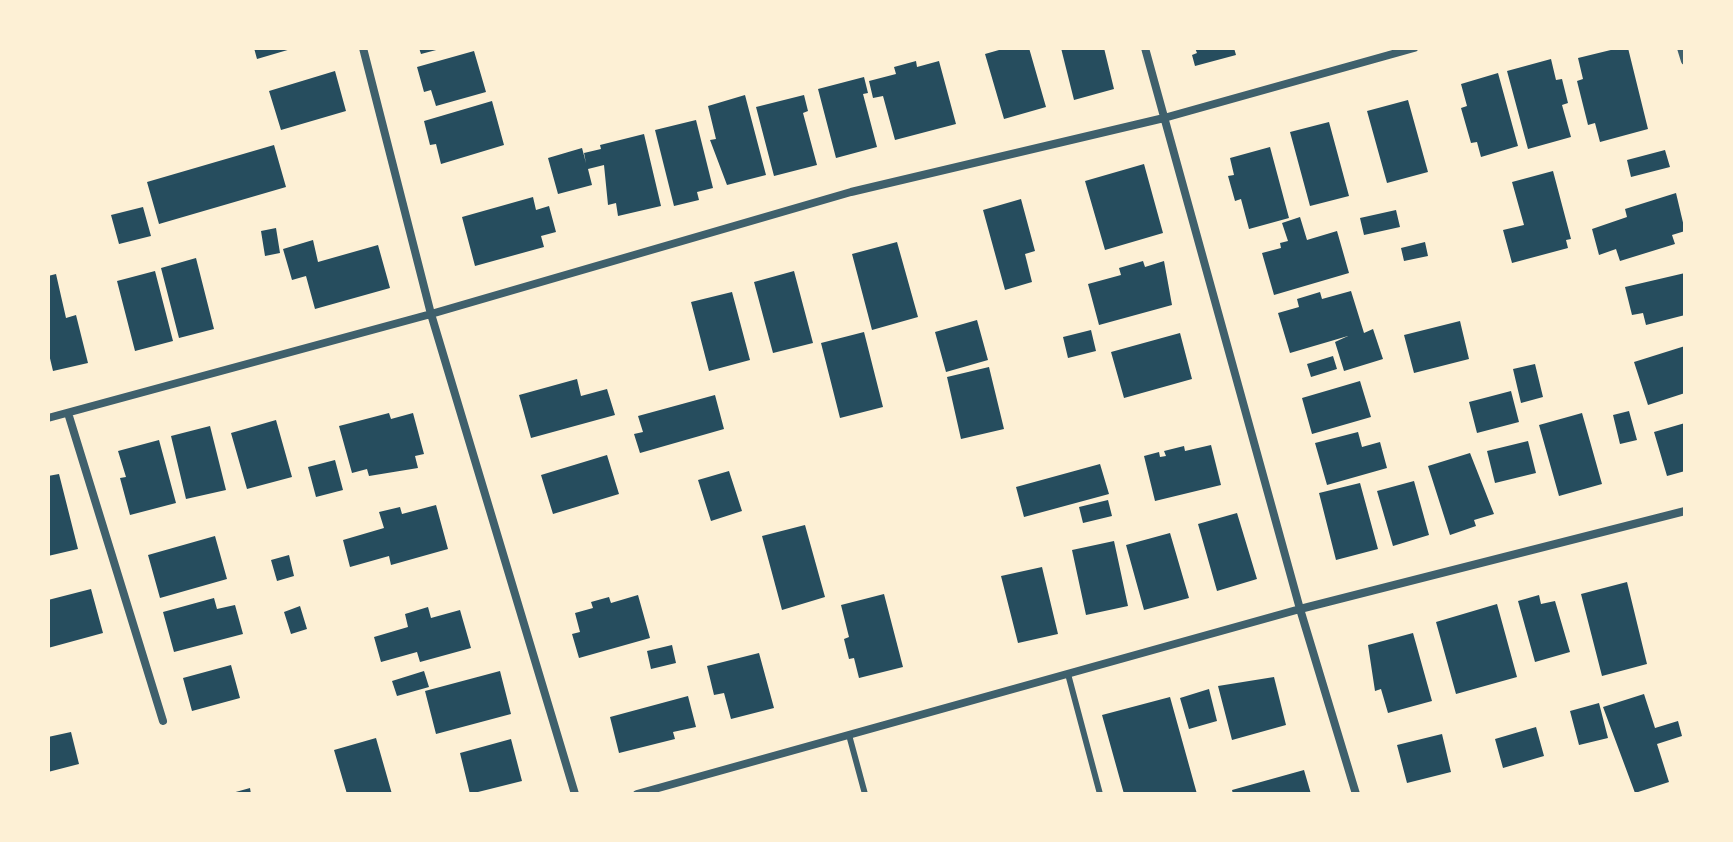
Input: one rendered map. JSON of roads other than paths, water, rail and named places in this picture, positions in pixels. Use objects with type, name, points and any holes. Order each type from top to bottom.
[{"type":"street","points":[[363,48],[431,314],[575,794]]},
{"type":"street","points":[[1145,48],[1300,609],[1356,794]]},
{"type":"street","points":[[48,418],[431,314],[851,192],[1164,118],[1414,48]]},
{"type":"street","points":[[1681,48],[1685,61]]},
{"type":"street","points":[[68,413],[163,721]]},
{"type":"street","points":[[637,794],[1300,609],[1685,511]]},
{"type":"lane","points":[[1068,674],[1100,794]]},
{"type":"lane","points":[[849,735],[865,794]]}]
